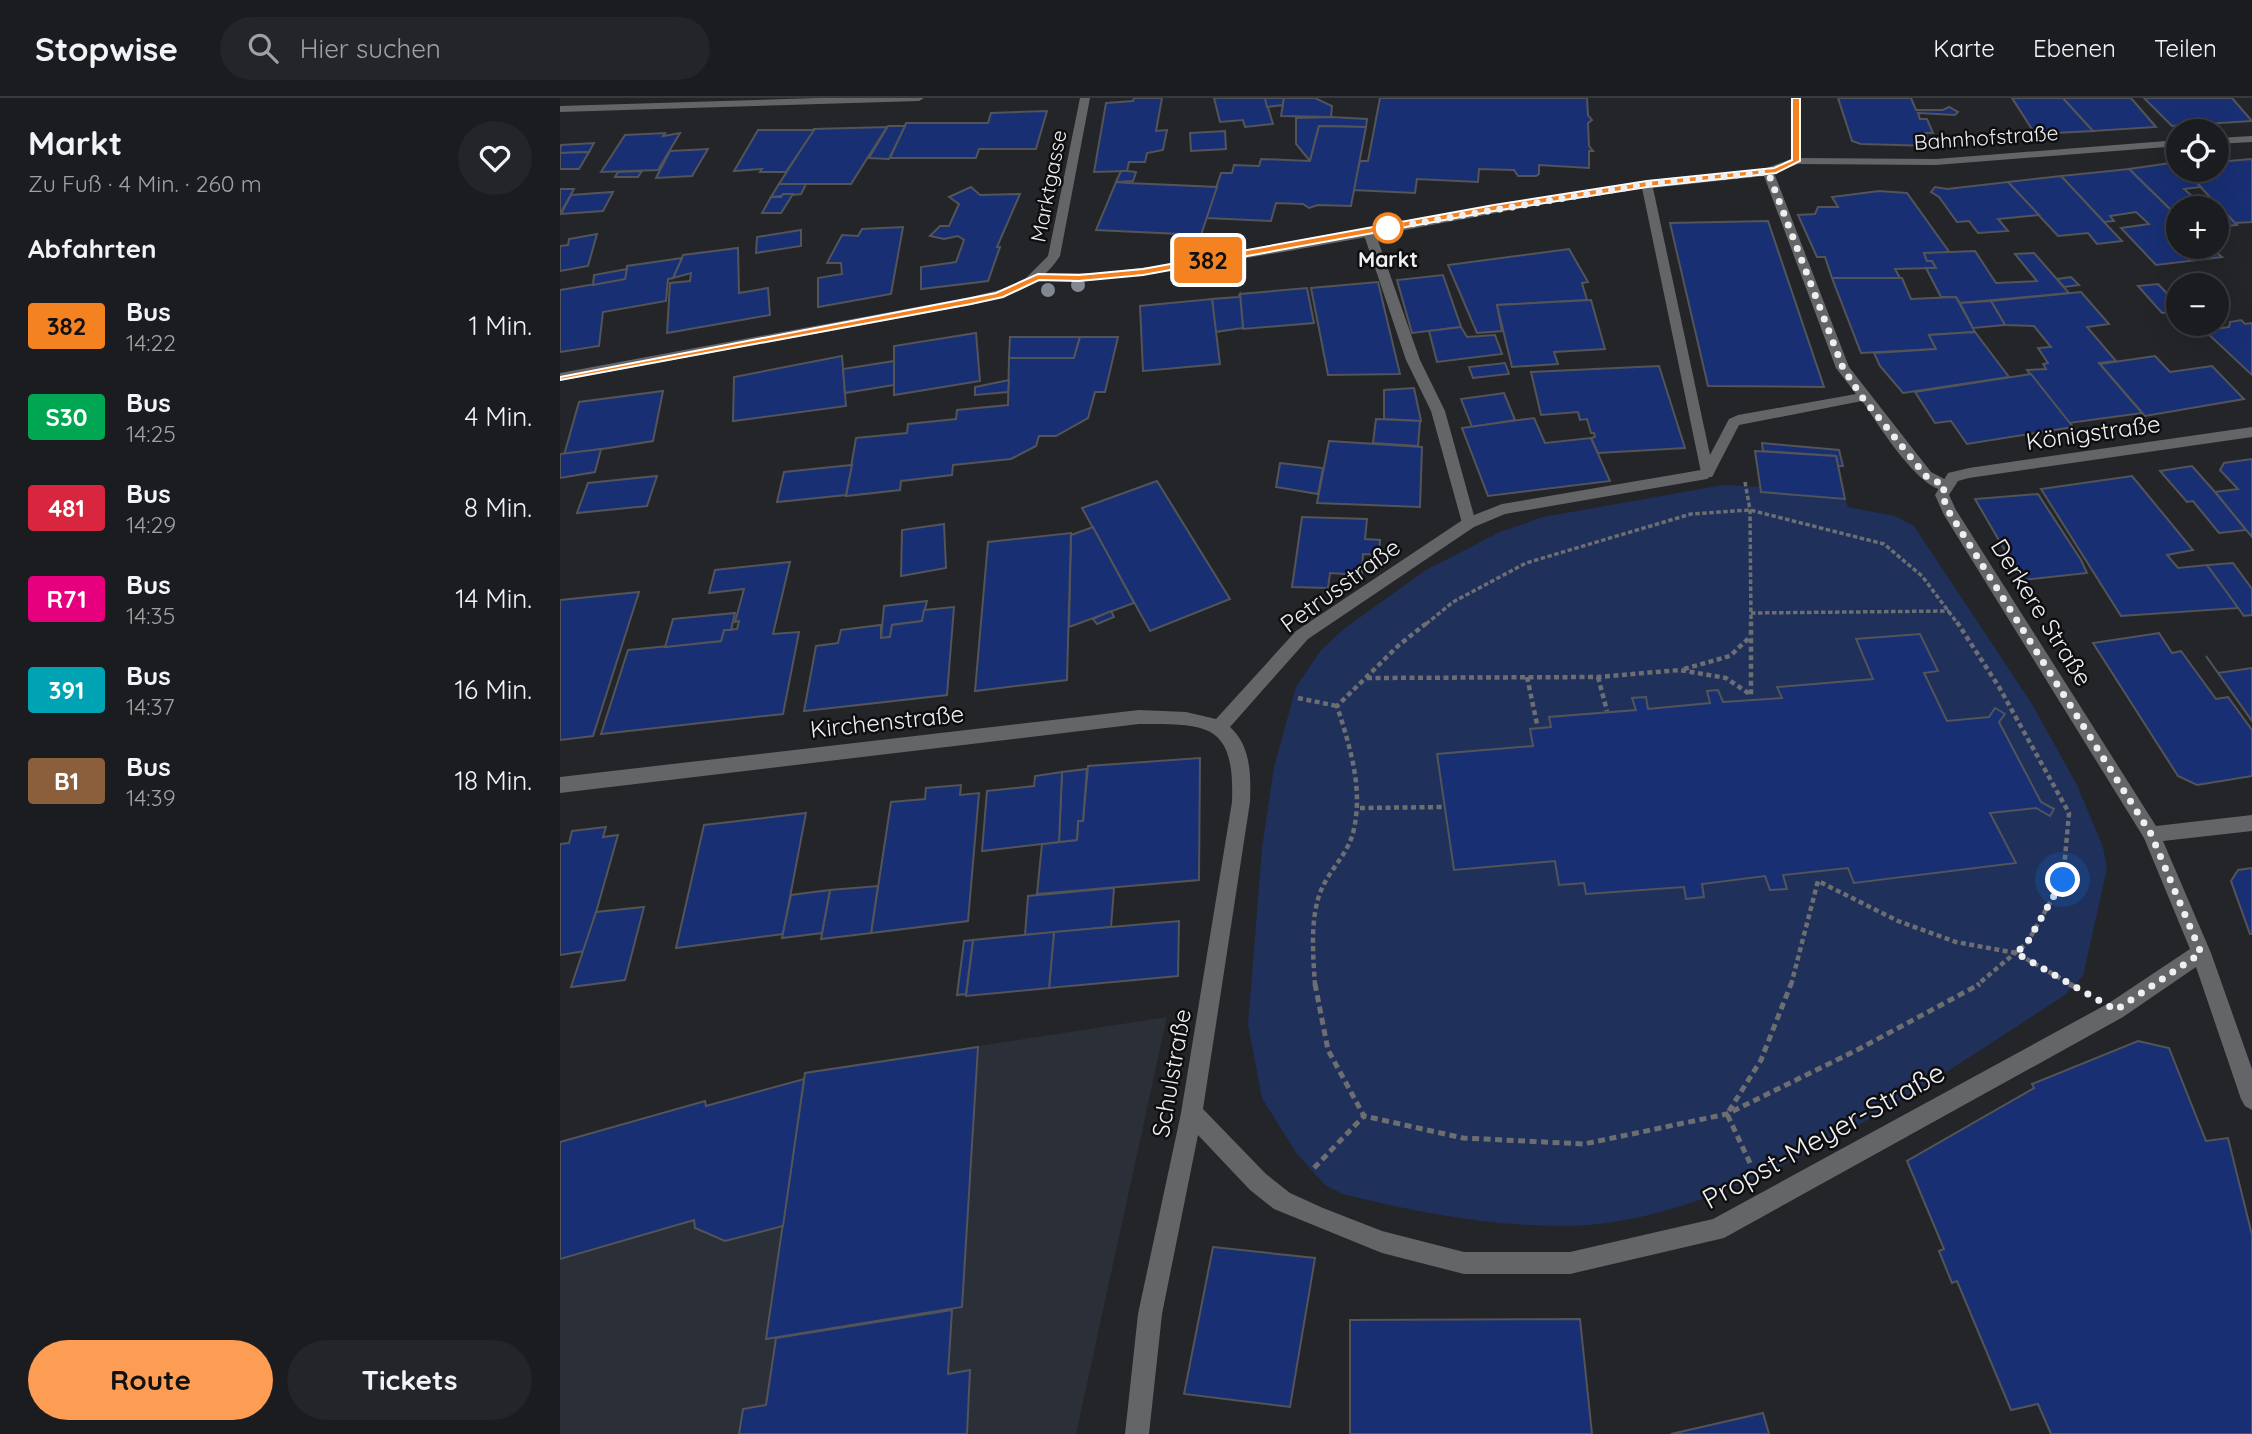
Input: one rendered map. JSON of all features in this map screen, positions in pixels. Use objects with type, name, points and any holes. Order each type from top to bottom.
[{"type":"street","points":[[560,109],[919,98]]},
{"type":"street","name":"Marktgasse","points":[[1038,277],[1054,256],[1084,98]]},
{"type":"street","points":[[560,377],[971,301],[999,295],[1038,277],[1109,277],[1647,184],[1768,172],[1796,161],[1796,98]]},
{"type":"street","points":[[2229,140],[2252,139]]},
{"type":"street","name":"Bahnhofstraße","points":[[1796,161],[1944,162],[2166,144]]},
{"type":"street","points":[[1768,172],[1843,368],[1862,397],[1926,476],[1945,486]]},
{"type":"street","points":[[1647,184],[1707,474]]},
{"type":"street","points":[[1369,232],[1413,360],[1438,411],[1469,523]]},
{"type":"street","points":[[1707,474],[1734,422],[1743,418],[1862,397]]},
{"type":"street","name":"Königstraße","points":[[1945,486],[1953,477],[1969,473],[2252,432]]},
{"type":"street","name":"Petrusstraße","points":[[1220,726],[1302,635],[1469,523],[1502,509],[1707,474]]},
{"type":"street","name":"Derkere Straße","points":[[1945,486],[1942,495],[1949,512],[2151,834],[2201,953],[2252,1098]]},
{"type":"street","name":"Kirchenstraße","points":[[560,785],[1139,717],[1175,717],[1220,726]]},
{"type":"street","name":"Schulstraße","points":[[1137,1434],[1150,1314],[1192,1113],[1243,784],[1237,748],[1229,733],[1220,726]]},
{"type":"street","points":[[2151,834],[2252,822]]},
{"type":"street","name":"Propst-Meyer-Straße","points":[[1192,1113],[1231,1157],[1282,1201],[1382,1242],[1464,1263],[1570,1263],[1716,1230],[2116,1010],[2201,953]]},
{"type":"path","points":[[1680,670],[1726,678],[1751,695],[1750,510]]},
{"type":"path","points":[[1750,510],[1884,544],[1922,576],[1950,611],[1999,687],[2068,813],[2063,880],[2027,943],[2016,953],[1980,984],[1859,1049],[1727,1114],[1584,1144],[1463,1138],[1364,1116],[1328,1049],[1316,993],[1315,927],[1321,888],[1347,853],[1360,808],[1354,760],[1337,706],[1399,645],[1454,602],[1526,563],[1691,514],[1750,510]]},
{"type":"path","points":[[1751,613],[1950,611]]},
{"type":"path","points":[[1367,678],[1598,677],[1680,670],[1716,664],[1740,652],[1752,634]]},
{"type":"path","points":[[1527,677],[1537,724]]},
{"type":"path","points":[[1598,677],[1607,710]]},
{"type":"path","points":[[1360,808],[1444,807]]},
{"type":"path","points":[[1727,1114],[1760,1062],[1781,1013],[1799,965],[1818,881],[1898,921],[1933,934],[1956,942],[2016,953],[2116,1010]]},
{"type":"path","points":[[1727,1114],[1769,1202]]},
{"type":"path","points":[[1282,1201],[1364,1116]]},
{"type":"shaded area","points":[[1723,485],[1760,487],[1761,492],[1845,499],[1848,507],[1895,516],[1914,526],[2032,704],[2077,785],[2103,847],[2107,868],[2083,976],[2065,995],[1890,1107],[1825,1144],[1758,1176],[1691,1203],[1625,1220],[1562,1226],[1506,1224],[1397,1207],[1343,1194],[1325,1185],[1297,1154],[1262,1098],[1248,1025],[1262,848],[1274,767],[1296,687],[1321,650],[1345,628],[1426,570],[1500,532],[1543,517]]},
{"type":"shaded area","points":[[1167,1017],[1076,1434],[560,1434],[560,1142],[705,1101],[706,1106],[804,1079],[805,1073]]},
{"type":"building","points":[[1134,98],[1162,98],[1156,131],[1167,130],[1163,150],[1147,153],[1145,162],[1129,162],[1127,171],[1094,172],[1106,103],[1133,101]]},
{"type":"building","points":[[1214,98],[1265,98],[1273,124],[1245,127],[1243,120],[1220,122]]},
{"type":"building","points":[[1265,98],[1284,98],[1283,105],[1267,107]]},
{"type":"building","points":[[1284,98],[1315,98],[1332,106],[1331,117],[1281,116]]},
{"type":"building","points":[[1380,98],[1587,98],[1588,115],[1592,120],[1588,123],[1589,146],[1593,151],[1589,151],[1589,168],[1539,165],[1539,174],[1536,176],[1518,176],[1514,170],[1479,169],[1478,182],[1417,179],[1415,193],[1353,190],[1360,161],[1368,161]]},
{"type":"building","points":[[1838,98],[1911,98],[1916,110],[1943,110],[1949,107],[1958,112],[1955,115],[1918,113],[1920,119],[1927,119],[1933,133],[1925,133],[1931,146],[1861,144],[1852,141]]},
{"type":"building","points":[[2012,98],[2063,98],[2093,131],[2035,134]]},
{"type":"building","points":[[2063,98],[2131,98],[2156,127],[2093,131]]},
{"type":"building","points":[[2144,98],[2232,98],[2252,121],[2229,122],[2229,119],[2166,120]]},
{"type":"building","points":[[1047,111],[1036,149],[979,149],[976,158],[890,158],[906,123],[988,123],[991,113]]},
{"type":"building","points":[[1296,118],[1367,119],[1366,127],[1319,126],[1310,161],[1296,144]]},
{"type":"building","points":[[888,126],[905,126],[889,159],[869,158]]},
{"type":"building","points":[[1319,126],[1366,127],[1351,206],[1318,205],[1309,208],[1303,204],[1276,203],[1271,221],[1206,218],[1221,173],[1232,173],[1234,165],[1259,166],[1261,159],[1310,161]]},
{"type":"building","points":[[887,127],[851,184],[779,184],[814,129]]},
{"type":"building","points":[[758,130],[814,130],[786,172],[760,172],[762,169],[734,171]]},
{"type":"building","points":[[1225,131],[1226,149],[1191,151],[1190,133]]},
{"type":"building","points":[[665,133],[663,136],[680,133],[658,170],[601,172],[625,135]]},
{"type":"building","points":[[594,143],[589,152],[560,153],[561,145]]},
{"type":"building","points":[[708,149],[692,176],[656,178],[670,151]]},
{"type":"building","points":[[589,152],[579,169],[560,169],[560,153]]},
{"type":"building","points":[[2252,159],[2252,222],[2235,223],[2229,217],[2229,196],[2209,196],[2196,182],[2229,182],[2229,161]]},
{"type":"building","points":[[2166,164],[2166,182],[2196,182],[2201,187],[2184,189],[2192,196],[2166,196],[2166,205],[2129,169]]},
{"type":"building","points":[[2129,169],[2166,205],[2166,259],[2206,259],[2156,265],[2121,228],[2149,224],[2136,212],[2110,216],[2114,221],[2104,222],[2061,176]]},
{"type":"building","points":[[642,171],[638,177],[615,177],[618,172]]},
{"type":"building","points":[[1121,171],[1136,172],[1133,181],[1116,182]]},
{"type":"building","points":[[2061,176],[2122,241],[2097,244],[2088,233],[2058,236],[2008,182]]},
{"type":"building","points":[[1116,182],[1217,187],[1201,235],[1096,230]]},
{"type":"building","points":[[2008,182],[2039,215],[1998,219],[2008,231],[1978,233],[1969,221],[1957,222],[1939,197],[1931,192],[1935,187],[1947,189]]},
{"type":"building","points":[[779,184],[806,184],[801,194],[771,197]]},
{"type":"building","points":[[971,187],[980,195],[1020,194],[997,247],[1000,247],[988,281],[921,289],[921,267],[956,262],[964,240],[958,236],[944,239],[930,236],[940,226],[949,226],[959,204],[949,197]]},
{"type":"building","points":[[560,189],[574,189],[560,214]]},
{"type":"building","points":[[1879,191],[1907,193],[1950,253],[1924,253],[1927,261],[1932,261],[1936,268],[1895,269],[1900,278],[1832,278],[1825,257],[1817,257],[1798,215],[1815,214],[1818,207],[1838,207],[1832,197]]},
{"type":"building","points":[[613,192],[603,211],[561,214],[571,195]]},
{"type":"building","points":[[783,194],[793,194],[781,213],[762,213],[771,197],[781,197]]},
{"type":"building","points":[[2229,217],[2237,225],[2229,226]]},
{"type":"building","points":[[1768,221],[1824,387],[1708,386],[1670,223]]},
{"type":"building","points":[[903,227],[891,294],[818,307],[818,278],[842,274],[841,263],[827,263],[842,235],[858,236],[862,229]]},
{"type":"building","points":[[801,230],[801,246],[756,253],[757,237]]},
{"type":"building","points":[[597,234],[588,266],[560,271],[560,246],[568,245],[569,239]]},
{"type":"building","points":[[738,248],[739,293],[768,288],[770,315],[667,333],[670,283],[690,281],[691,273],[673,278],[683,255]]},
{"type":"building","points":[[1569,249],[1588,282],[1582,283],[1587,300],[1497,305],[1502,331],[1477,333],[1448,265]]},
{"type":"building","points":[[1975,251],[1996,283],[2037,281],[2015,254],[2034,253],[2069,293],[1960,303],[1956,297],[1941,297],[1926,268],[1936,268],[1932,261],[1927,261],[1924,253]]},
{"type":"building","points":[[682,258],[673,278],[668,279],[666,301],[603,312],[599,346],[560,352],[560,290],[625,279],[627,266]]},
{"type":"building","points":[[627,269],[625,279],[593,285],[594,275]]},
{"type":"building","points":[[1443,275],[1461,327],[1412,333],[1397,280]]},
{"type":"building","points":[[2071,277],[2079,285],[2064,287],[2057,279]]},
{"type":"building","points":[[1832,278],[1902,278],[1911,299],[1956,297],[1975,332],[1929,335],[1936,349],[1861,353]]},
{"type":"building","points":[[1378,282],[1400,374],[1328,375],[1311,288]]},
{"type":"building","points":[[2158,284],[2166,292],[2166,313],[2162,313],[2138,286]]},
{"type":"building","points":[[1307,288],[1314,323],[1243,329],[1240,294]]},
{"type":"building","points":[[2081,292],[2109,324],[2087,327],[2116,361],[2099,363],[2142,413],[2069,423],[2027,370],[2046,369],[2043,364],[2048,363],[2038,348],[2051,347],[2034,326],[2005,325],[1991,301]]},
{"type":"building","points":[[1240,294],[1243,328],[1215,332],[1212,299],[1238,297]]},
{"type":"building","points":[[1212,299],[1220,364],[1143,371],[1140,306]]},
{"type":"building","points":[[1591,300],[1605,349],[1554,352],[1558,364],[1512,367],[1497,305]]},
{"type":"building","points":[[1991,301],[2005,325],[1973,328],[1960,303]]},
{"type":"building","points":[[2241,320],[2245,324],[2252,323],[2252,375],[2210,336],[2229,336],[2230,322]]},
{"type":"building","points":[[1461,327],[1467,337],[1495,335],[1502,354],[1437,362],[1429,331]]},
{"type":"building","points":[[1975,332],[2009,377],[1903,393],[1880,366],[1874,353],[1936,349],[1929,335]]},
{"type":"building","points":[[976,333],[980,381],[894,395],[894,346]]},
{"type":"building","points":[[1010,337],[1080,337],[1074,358],[1009,358]]},
{"type":"building","points":[[1080,337],[1118,337],[1105,392],[1095,392],[1088,418],[1056,436],[1039,436],[1036,446],[1011,459],[953,465],[952,475],[901,481],[900,490],[846,496],[856,438],[907,433],[908,424],[956,419],[957,410],[1008,405],[1009,358],[1074,358]]},
{"type":"building","points":[[842,356],[846,406],[733,421],[734,377]]},
{"type":"building","points":[[2155,356],[2170,372],[2212,366],[2244,399],[2145,416],[2100,364]]},
{"type":"building","points":[[894,361],[894,385],[845,393],[843,369]]},
{"type":"building","points":[[1505,363],[1509,374],[1473,378],[1469,367]]},
{"type":"building","points":[[1659,366],[1685,448],[1598,453],[1591,438],[1595,437],[1594,433],[1591,433],[1587,419],[1580,420],[1578,412],[1541,415],[1531,372]]},
{"type":"building","points":[[2031,374],[2073,427],[1967,444],[1951,421],[1935,423],[1915,392]]},
{"type":"building","points":[[1009,380],[1008,392],[975,395],[975,387]]},
{"type":"building","points":[[1414,388],[1421,421],[1384,419],[1384,390]]},
{"type":"building","points":[[663,391],[653,441],[564,455],[579,402]]},
{"type":"building","points":[[1504,393],[1515,420],[1472,427],[1461,399]]},
{"type":"building","points":[[1534,418],[1545,443],[1591,438],[1610,481],[1488,496],[1462,428]]},
{"type":"building","points":[[1376,419],[1420,421],[1418,446],[1373,443]]},
{"type":"building","points":[[1329,441],[1422,447],[1420,507],[1317,503]]},
{"type":"building","points":[[1762,443],[1839,450],[1843,466],[1838,466],[1836,456],[1763,451]]},
{"type":"building","points":[[601,449],[595,472],[560,478],[560,454]]},
{"type":"building","points":[[1755,451],[1836,456],[1845,499],[1761,492]]},
{"type":"building","points":[[2252,459],[2252,537],[2215,492],[2238,489],[2220,470],[2224,463]]},
{"type":"building","points":[[1280,463],[1323,468],[1318,494],[1276,487]]},
{"type":"building","points":[[852,465],[846,495],[777,502],[784,472]]},
{"type":"building","points":[[2192,466],[2246,530],[2219,533],[2193,501],[2187,502],[2160,471]]},
{"type":"building","points":[[657,476],[647,506],[577,513],[588,483]]},
{"type":"building","points":[[2132,476],[2193,550],[2167,555],[2178,568],[2207,565],[2239,608],[2121,616],[2041,489]]},
{"type":"building","points":[[1157,481],[1230,599],[1150,631],[1082,508]]},
{"type":"building","points":[[2038,494],[2087,573],[2022,580],[1975,499]]},
{"type":"building","points":[[1302,517],[1367,519],[1365,539],[1380,540],[1379,555],[1363,554],[1362,575],[1330,573],[1328,588],[1292,587]]},
{"type":"building","points":[[944,524],[946,568],[901,576],[902,530]]},
{"type":"building","points":[[1093,527],[1134,603],[1069,627],[1071,535]]},
{"type":"building","points":[[1071,533],[1067,680],[975,691],[988,542]]},
{"type":"building","points":[[790,562],[773,634],[799,632],[783,714],[601,734],[628,650],[721,641],[724,630],[737,629],[739,621],[735,622],[744,589],[709,593],[715,570]]},
{"type":"building","points":[[2233,563],[2252,589],[2252,615],[2244,616],[2207,565]]},
{"type":"building","points":[[639,592],[593,736],[560,740],[560,600]]},
{"type":"building","points":[[927,601],[922,621],[892,625],[890,637],[881,638],[884,606]]},
{"type":"building","points":[[954,607],[947,695],[804,711],[816,646],[838,643],[841,630],[881,625],[881,638],[890,637],[892,625],[922,621],[924,610]]},
{"type":"building","points":[[1111,611],[1114,617],[1097,624],[1093,619]]},
{"type":"building","points":[[735,613],[731,630],[724,630],[721,641],[665,647],[673,619]]},
{"type":"building","points":[[2159,633],[2172,653],[2181,651],[2216,699],[2228,697],[2252,730],[2252,776],[2197,785],[2178,776],[2093,643]]},
{"type":"building","points":[[1920,634],[1938,671],[1924,673],[1947,721],[1989,717],[1995,708],[2005,714],[1999,722],[2041,802],[2054,809],[2050,816],[2036,808],[1990,813],[2016,863],[1854,883],[1848,868],[1783,875],[1787,889],[1770,890],[1765,876],[1702,884],[1704,897],[1686,899],[1684,887],[1586,894],[1584,883],[1559,885],[1555,861],[1454,870],[1437,754],[1533,746],[1530,729],[1551,727],[1549,717],[1636,710],[1632,698],[1646,697],[1648,709],[1710,703],[1707,691],[1718,690],[1723,702],[1782,698],[1777,687],[1873,679],[1856,639]]},
{"type":"building","points":[[2252,668],[2252,721],[2218,673]]},
{"type":"building","points":[[1200,758],[1199,880],[1037,894],[1042,844],[1077,840],[1078,821],[1083,821],[1088,766]]},
{"type":"building","points":[[1087,769],[1083,821],[1078,821],[1077,840],[1059,842],[1062,772]]},
{"type":"building","points":[[1062,772],[1059,842],[982,851],[987,791],[1034,786],[1035,776]]},
{"type":"building","points":[[961,785],[960,795],[979,793],[968,921],[871,933],[891,802],[925,799],[926,788]]},
{"type":"building","points":[[806,813],[783,934],[676,948],[704,825]]},
{"type":"building","points":[[606,827],[603,837],[618,835],[585,951],[560,955],[560,844],[569,843],[572,831]]},
{"type":"building","points":[[2252,868],[2250,934],[2231,881],[2238,870]]},
{"type":"building","points":[[878,886],[871,933],[821,939],[830,890]]},
{"type":"building","points":[[1114,888],[1111,927],[1025,935],[1028,896]]},
{"type":"building","points":[[830,890],[822,933],[782,938],[791,895]]},
{"type":"building","points":[[644,907],[625,980],[571,987],[596,912]]},
{"type":"building","points":[[1179,921],[1178,976],[1049,988],[1054,932]]},
{"type":"building","points":[[1054,932],[1049,988],[966,996],[973,940]]},
{"type":"building","points":[[973,940],[966,994],[957,995],[964,941]]},
{"type":"building","points":[[2138,1041],[2169,1048],[2206,1141],[2228,1138],[2252,1235],[2252,1434],[2051,1434],[2038,1404],[2011,1410],[1957,1281],[1952,1283],[1939,1251],[1944,1249],[1907,1161],[2034,1088],[2032,1084]]},
{"type":"building","points":[[978,1047],[962,1307],[766,1339],[805,1073]]},
{"type":"building","points":[[804,1079],[783,1226],[725,1241],[695,1228],[694,1220],[560,1259],[560,1142],[705,1101],[706,1106]]},
{"type":"building","points":[[1213,1247],[1315,1258],[1290,1407],[1184,1394]]},
{"type":"building","points":[[952,1310],[948,1374],[970,1370],[967,1434],[739,1434],[743,1409],[766,1405],[776,1338]]},
{"type":"building","points":[[1580,1319],[1592,1434],[1350,1434],[1350,1320]]},
{"type":"building","points":[[1763,1413],[1769,1434],[1671,1434]]},
{"type":"bus line","name":"382","points":[[560,377],[971,301],[999,295],[1038,277],[1109,277],[1494,208],[1647,184],[1776,171],[1796,161],[1796,98]]},
{"type":"place","name":"Markt","points":[[1388,228]]},
{"type":"route","points":[[1388,228],[1386,229],[1494,208],[1647,184],[1768,172],[1783,218],[1843,368],[1862,397],[1926,476],[1945,486],[1942,495],[1949,512],[2151,834],[2201,953],[2116,1010],[2016,953],[2027,943],[2063,880]]}]
